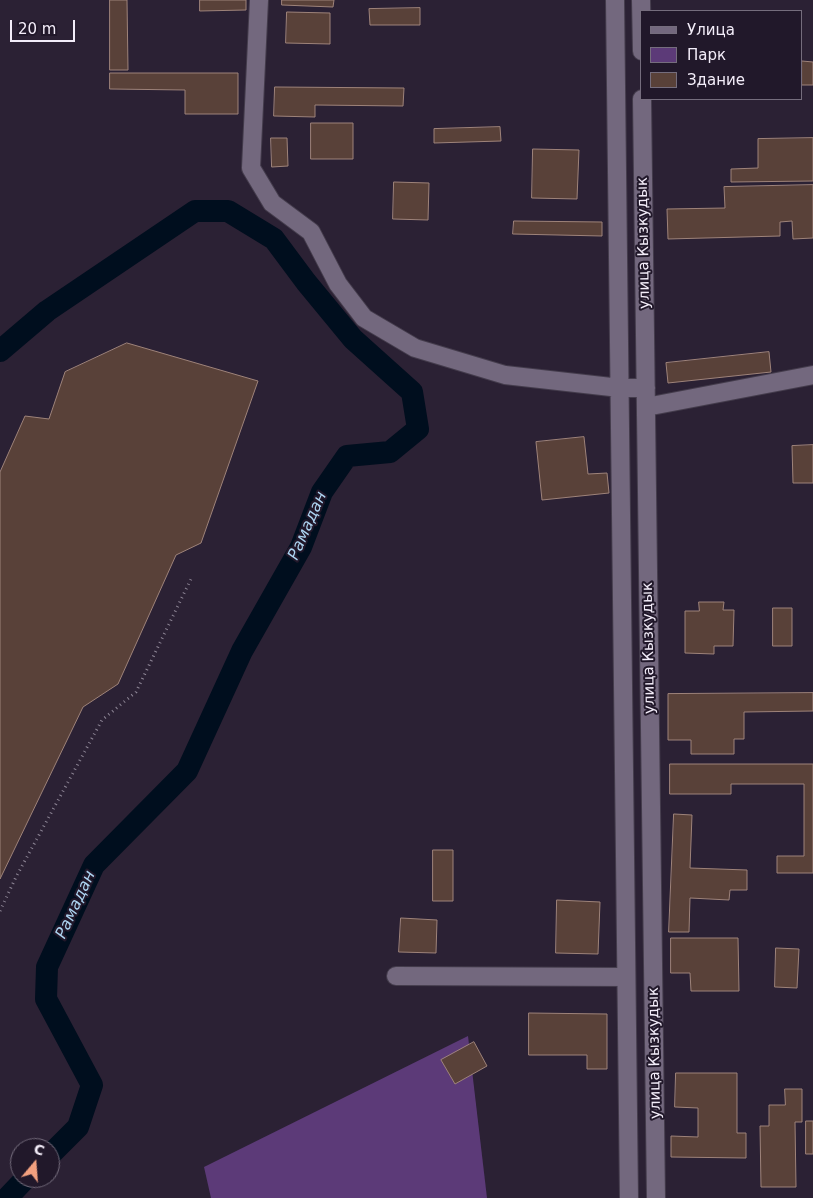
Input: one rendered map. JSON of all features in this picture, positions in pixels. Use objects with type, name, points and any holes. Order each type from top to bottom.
[{"type":"street","points":[[259,0],[251,168],[272,203],[311,232],[338,284],[364,318],[414,348],[505,375],[620,388],[646,388]]},
{"type":"street","points":[[615,0],[628,1198]]},
{"type":"street","name":"улица Кызкудык","points":[[642,100],[656,1198]]},
{"type":"street","points":[[618,232],[644,232]]},
{"type":"street","points":[[646,407],[813,375]]},
{"type":"street","points":[[622,581],[648,577]]},
{"type":"street","points":[[625,892],[652,891]]},
{"type":"street","points":[[396,976],[626,977]]},
{"type":"path","points":[[0,910],[16,876],[102,720],[136,692],[192,577]]},
{"type":"green space","points":[[468,1036],[487,1198],[211,1198],[204,1167]]},
{"type":"building","points":[[110,0],[127,0],[128,70],[110,70]]},
{"type":"building","points":[[200,0],[246,0],[246,10],[200,11]]},
{"type":"building","points":[[282,0],[334,0],[333,7],[282,5]]},
{"type":"building","points":[[420,8],[420,25],[370,25],[369,9]]},
{"type":"building","points":[[287,12],[330,13],[330,44],[286,43]]},
{"type":"building","points":[[803,61],[813,62],[813,85],[803,85]]},
{"type":"building","points":[[110,73],[238,73],[238,114],[185,114],[185,90],[110,89]]},
{"type":"building","points":[[275,87],[404,88],[403,106],[315,105],[315,117],[274,116]]},
{"type":"building","points":[[311,123],[353,123],[353,159],[311,159]]},
{"type":"building","points":[[500,127],[501,141],[434,143],[434,129]]},
{"type":"building","points":[[271,138],[287,138],[288,166],[272,167]]},
{"type":"building","points":[[813,138],[813,181],[731,182],[731,169],[758,168],[758,139]]},
{"type":"building","points":[[533,149],[579,150],[577,199],[532,198]]},
{"type":"building","points":[[394,182],[429,183],[428,220],[393,219]]},
{"type":"building","points":[[813,185],[813,238],[793,239],[792,221],[780,222],[780,236],[668,239],[667,209],[725,208],[724,187]]},
{"type":"building","points":[[514,221],[602,222],[602,236],[513,234]]},
{"type":"building","points":[[127,343],[258,381],[201,543],[176,555],[118,684],[83,707],[0,879],[0,472],[25,416],[49,419],[65,372]]},
{"type":"building","points":[[769,352],[771,372],[668,383],[666,363]]},
{"type":"building","points":[[584,437],[588,474],[607,473],[609,493],[542,500],[536,442]]},
{"type":"building","points":[[813,445],[813,483],[793,483],[792,446]]},
{"type":"building","points":[[699,602],[724,602],[723,610],[734,610],[733,646],[714,646],[714,654],[685,653],[685,611],[699,611]]},
{"type":"building","points":[[773,608],[792,608],[792,646],[773,646]]},
{"type":"building","points":[[813,693],[813,711],[744,712],[744,739],[734,739],[734,754],[691,754],[691,740],[668,740],[668,694]]},
{"type":"building","points":[[670,764],[813,764],[813,873],[777,873],[777,856],[804,856],[804,784],[731,784],[731,794],[670,794]]},
{"type":"building","points":[[674,814],[692,815],[690,868],[747,870],[747,890],[730,890],[729,900],[690,898],[689,932],[669,932]]},
{"type":"building","points":[[433,850],[453,850],[453,901],[433,901]]},
{"type":"building","points":[[557,900],[600,902],[598,954],[556,953]]},
{"type":"building","points":[[401,918],[437,920],[436,953],[399,952]]},
{"type":"building","points":[[671,938],[738,938],[739,991],[691,991],[690,973],[671,973]]},
{"type":"building","points":[[776,948],[799,949],[797,988],[775,987]]},
{"type":"building","points":[[529,1013],[607,1014],[607,1069],[587,1069],[587,1055],[529,1055]]},
{"type":"building","points":[[474,1042],[487,1066],[455,1084],[441,1060]]},
{"type":"building","points":[[676,1073],[737,1073],[737,1133],[746,1133],[746,1158],[671,1157],[671,1136],[698,1137],[698,1108],[675,1107]]},
{"type":"building","points":[[785,1089],[802,1089],[802,1122],[795,1122],[796,1187],[761,1187],[760,1126],[769,1126],[769,1105],[785,1105]]},
{"type":"building","points":[[806,1121],[813,1121],[813,1154],[806,1154]]},
{"type":"waterway","name":"Рамадан","points":[[0,351],[47,311],[195,211],[228,211],[274,239],[306,282],[353,339],[412,392],[418,429],[390,452],[347,456],[322,492],[301,547],[242,651],[187,771],[94,865],[47,967],[46,999],[92,1085],[78,1127],[60,1145]]},
{"type":"waterway","name":"Рамадан","points":[[7,1198],[16,1188]]}]
